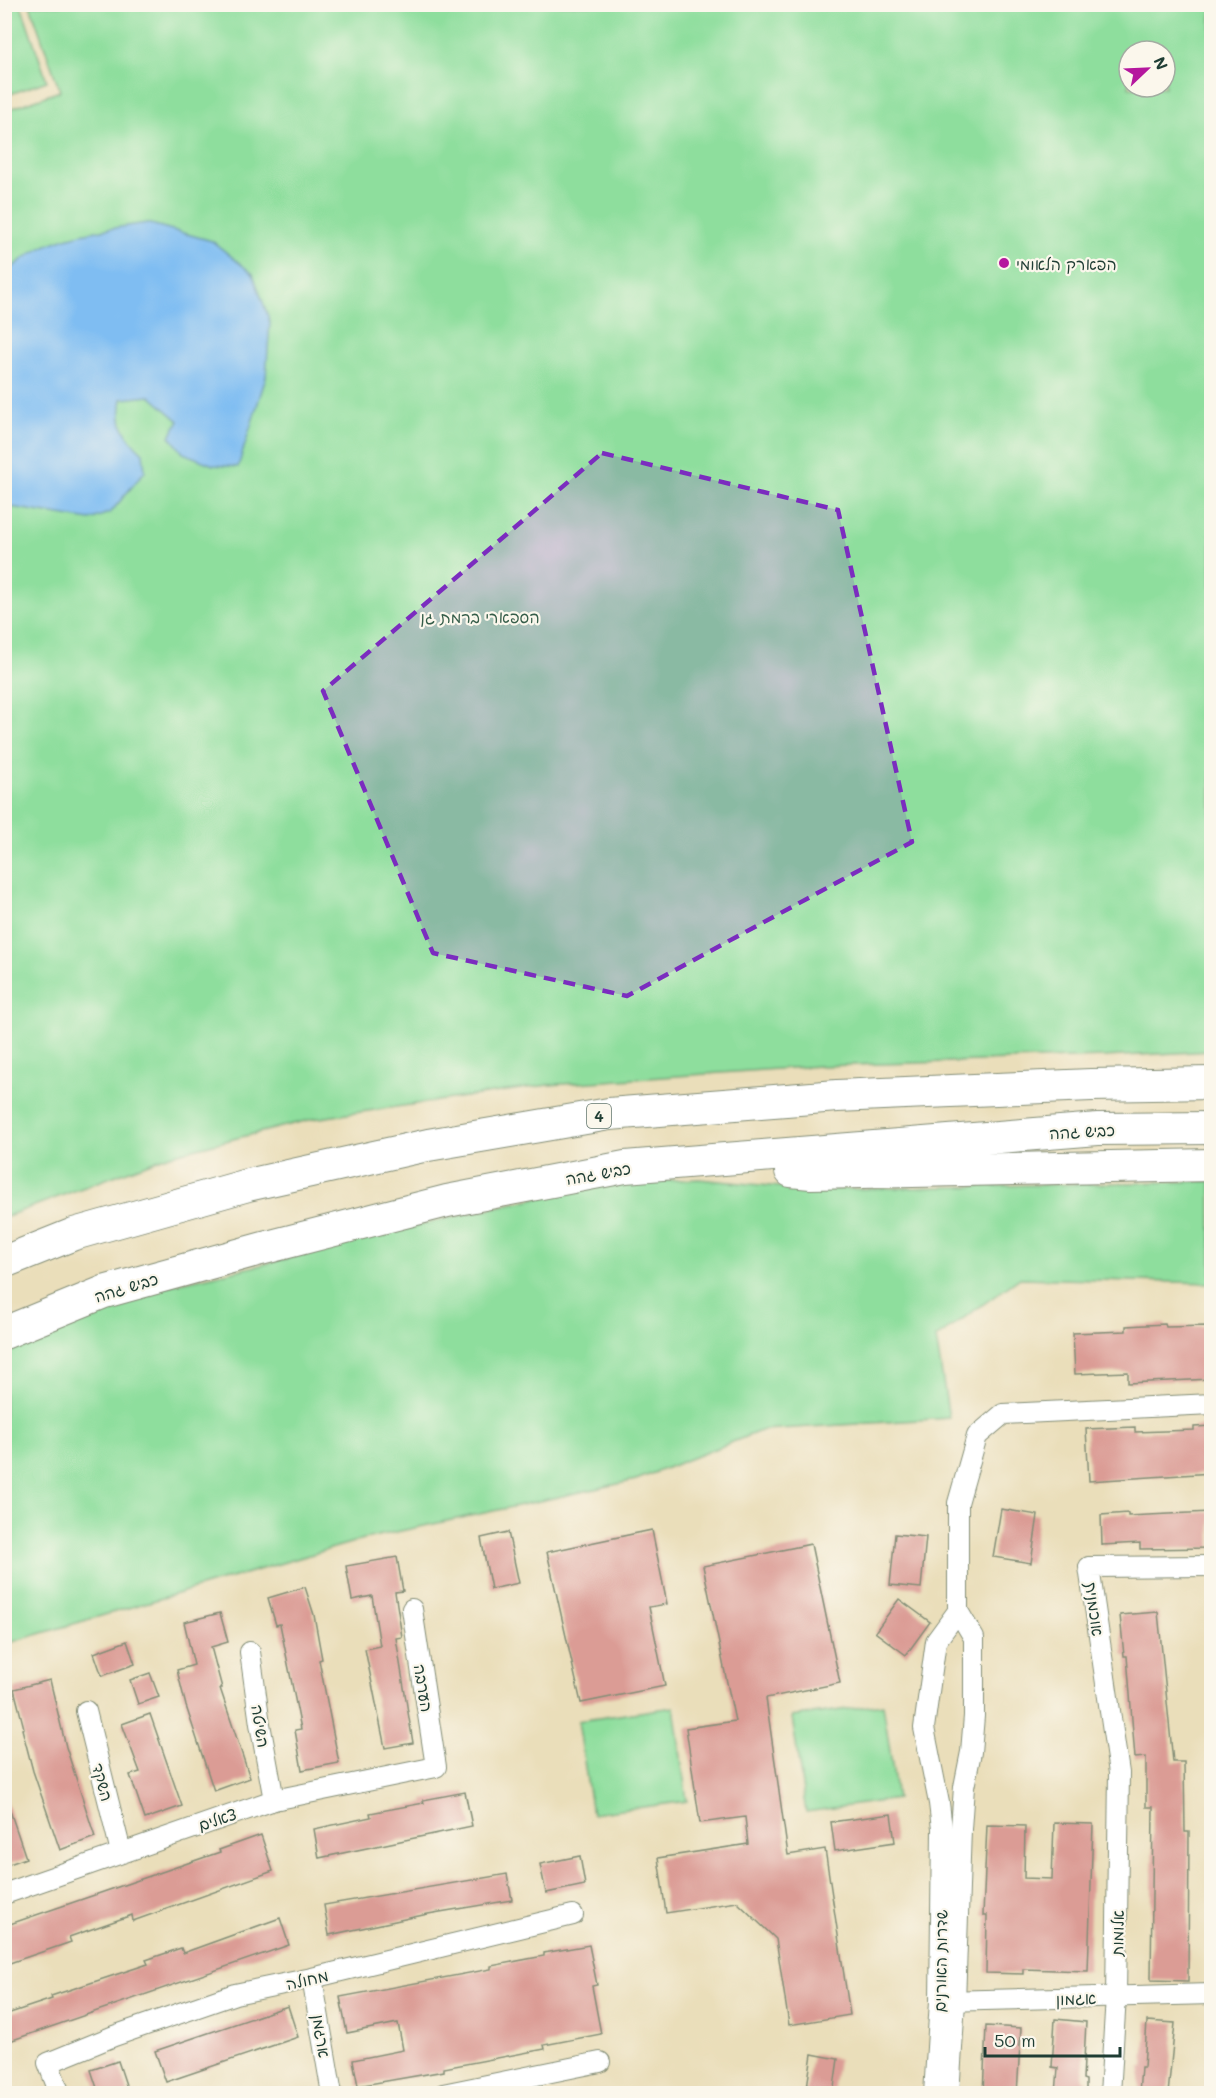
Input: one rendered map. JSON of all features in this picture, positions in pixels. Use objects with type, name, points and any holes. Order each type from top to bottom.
[{"type":"highway","name":"4","points":[[4,1262],[74,1234],[248,1185],[428,1145],[609,1114],[837,1096],[1091,1085],[1212,1083]]},
{"type":"highway","name":"כביש גהה","points":[[4,1333],[104,1292],[447,1201],[625,1167],[1098,1129],[1212,1128]]},
{"type":"highway","points":[[701,1161],[811,1173],[1212,1165]]},
{"type":"street","points":[[952,1829],[971,1752],[974,1716],[974,1638],[958,1611],[958,1503],[977,1436],[1003,1414],[1212,1404]]},
{"type":"street","name":"אוכמנית","points":[[1119,1773],[1089,1567],[1212,1566]]},
{"type":"street","name":"הערבה","points":[[412,1609],[436,1767]]},
{"type":"street","points":[[952,1829],[939,1803],[924,1728],[936,1641],[958,1611]]},
{"type":"street","name":"השיטה","points":[[250,1652],[274,1800]]},
{"type":"street","name":"השקד","points":[[86,1711],[121,1852]]},
{"type":"street","name":"צאלים","points":[[4,1894],[274,1800],[436,1767]]},
{"type":"street","name":"אלומות","points":[[1110,2094],[1116,1996],[1119,1773]]},
{"type":"street","name":"שדרות האורנים","points":[[949,2094],[948,2002],[952,1829]]},
{"type":"street","name":"מחולה","points":[[60,2094],[48,2064],[114,2036],[235,1995],[573,1915]]},
{"type":"street","name":"ארגמן","points":[[312,1978],[332,2094]]},
{"type":"street","name":"אגמון","points":[[948,2002],[1212,1994]]},
{"type":"street","name":"שדרות האורנים","points":[[934,2094],[948,2002]]},
{"type":"street","points":[[443,2094],[600,2062]]},
{"type":"highlighted area","points":[[602,453],[838,510],[912,842],[627,996],[433,953],[323,691]]},
{"type":"green space","points":[[4,5],[21,5],[47,81],[5,96]]},
{"type":"green space","name":"הספארי ברמת גן","points":[[30,5],[1211,5],[1211,1051],[1104,1057],[819,1066],[548,1085],[313,1119],[170,1155],[5,1217],[4,111],[60,91]]},
{"type":"green space","points":[[699,1179],[811,1190],[1211,1181],[1211,1283],[1020,1278],[936,1338],[949,1418],[763,1430],[636,1480],[364,1539],[5,1644],[4,1347],[144,1291],[597,1184]]},
{"type":"green space","points":[[883,1704],[897,1799],[806,1812],[792,1717]]},
{"type":"green space","points":[[674,1707],[687,1801],[592,1814],[578,1721]]},
{"type":"water","points":[[147,223],[212,241],[253,274],[270,322],[266,377],[238,467],[213,465],[183,453],[170,436],[179,421],[150,396],[122,399],[121,415],[124,429],[131,441],[143,453],[145,471],[111,512],[90,520],[5,506],[5,275],[20,261],[53,243],[89,232]]},
{"type":"building","points":[[1165,1324],[1166,1327],[1209,1326],[1211,1379],[1128,1383],[1128,1372],[1075,1374],[1073,1333],[1126,1331],[1126,1326]]},
{"type":"building","points":[[1212,1426],[1212,1473],[1089,1481],[1086,1429],[1135,1427],[1135,1432],[1194,1430],[1194,1427]]},
{"type":"building","points":[[1001,1509],[1038,1515],[1031,1563],[993,1557]]},
{"type":"building","points":[[1210,1512],[1211,1548],[1140,1549],[1140,1543],[1102,1545],[1101,1515]]},
{"type":"building","points":[[652,1530],[667,1604],[649,1607],[665,1686],[581,1703],[547,1552]]},
{"type":"building","points":[[508,1532],[519,1583],[491,1589],[481,1538]]},
{"type":"building","points":[[895,1534],[926,1537],[921,1588],[890,1585]]},
{"type":"building","points":[[811,1544],[840,1683],[766,1698],[788,1855],[825,1849],[850,2015],[789,2025],[776,1939],[737,1902],[666,1913],[658,1858],[748,1844],[745,1817],[700,1823],[686,1728],[735,1721],[703,1566]]},
{"type":"building","points":[[397,1557],[403,1591],[395,1592],[402,1637],[396,1638],[413,1743],[385,1748],[365,1649],[380,1646],[372,1596],[352,1600],[346,1566]]},
{"type":"building","points":[[305,1587],[314,1615],[322,1659],[319,1660],[339,1763],[302,1770],[295,1730],[301,1729],[280,1624],[276,1625],[268,1598]]},
{"type":"building","points":[[899,1599],[930,1622],[906,1655],[875,1632]]},
{"type":"building","points":[[1158,1612],[1173,1762],[1184,1762],[1185,1832],[1189,1832],[1188,1981],[1151,1980],[1153,1807],[1146,1807],[1146,1757],[1135,1758],[1127,1656],[1124,1656],[1120,1615]]},
{"type":"building","points":[[220,1613],[228,1642],[211,1647],[222,1688],[220,1688],[250,1778],[214,1791],[186,1706],[177,1670],[194,1665],[184,1622]]},
{"type":"building","points":[[127,1641],[135,1664],[102,1676],[94,1653]]},
{"type":"building","points":[[150,1673],[159,1697],[138,1704],[130,1680]]},
{"type":"building","points":[[50,1680],[66,1747],[95,1837],[60,1850],[33,1771],[14,1689]]},
{"type":"building","points":[[150,1714],[182,1806],[145,1819],[130,1775],[140,1772],[122,1724]]},
{"type":"building","points":[[465,1792],[472,1826],[319,1858],[314,1829],[371,1817],[370,1813],[424,1803],[423,1800]]},
{"type":"building","points":[[4,1802],[7,1802],[26,1858],[4,1866]]},
{"type":"building","points":[[891,1814],[895,1842],[835,1851],[831,1822]]},
{"type":"building","points":[[1054,1823],[1093,1824],[1088,1971],[1023,1969],[1023,1974],[986,1973],[987,1915],[983,1915],[987,1825],[1025,1826],[1024,1878],[1052,1879]]},
{"type":"building","points":[[261,1835],[273,1871],[133,1921],[132,1915],[69,1937],[71,1942],[4,1965],[4,1926],[220,1852],[219,1850]]},
{"type":"building","points":[[580,1856],[585,1885],[546,1893],[540,1864]]},
{"type":"building","points":[[507,1874],[512,1900],[428,1914],[329,1935],[324,1905]]},
{"type":"building","points":[[280,1918],[289,1945],[4,2043],[4,2015],[52,1999],[51,1996],[148,1964],[146,1960],[181,1948],[183,1953]]},
{"type":"building","points":[[589,1945],[597,1985],[592,1986],[601,2034],[544,2045],[545,2049],[444,2068],[444,2071],[358,2086],[353,2060],[403,2050],[398,2023],[347,2033],[340,1997],[491,1969],[491,1966],[544,1956],[544,1953]]},
{"type":"building","points":[[288,2006],[298,2037],[166,2082],[155,2051]]},
{"type":"building","points":[[1055,2019],[1086,2022],[1083,2079],[1086,2080],[1086,2094],[1056,2094],[1058,2068],[1052,2067]]},
{"type":"building","points":[[1147,2021],[1175,2023],[1168,2094],[1139,2094],[1141,2067],[1144,2067]]},
{"type":"building","points":[[986,2026],[1021,2028],[1017,2094],[983,2094]]},
{"type":"building","points":[[812,2054],[838,2059],[833,2094],[806,2094]]},
{"type":"building","points":[[118,2061],[129,2094],[99,2094],[91,2070]]},
{"type":"place","name":"הפארק הלאומי","points":[[1004,263]]}]
